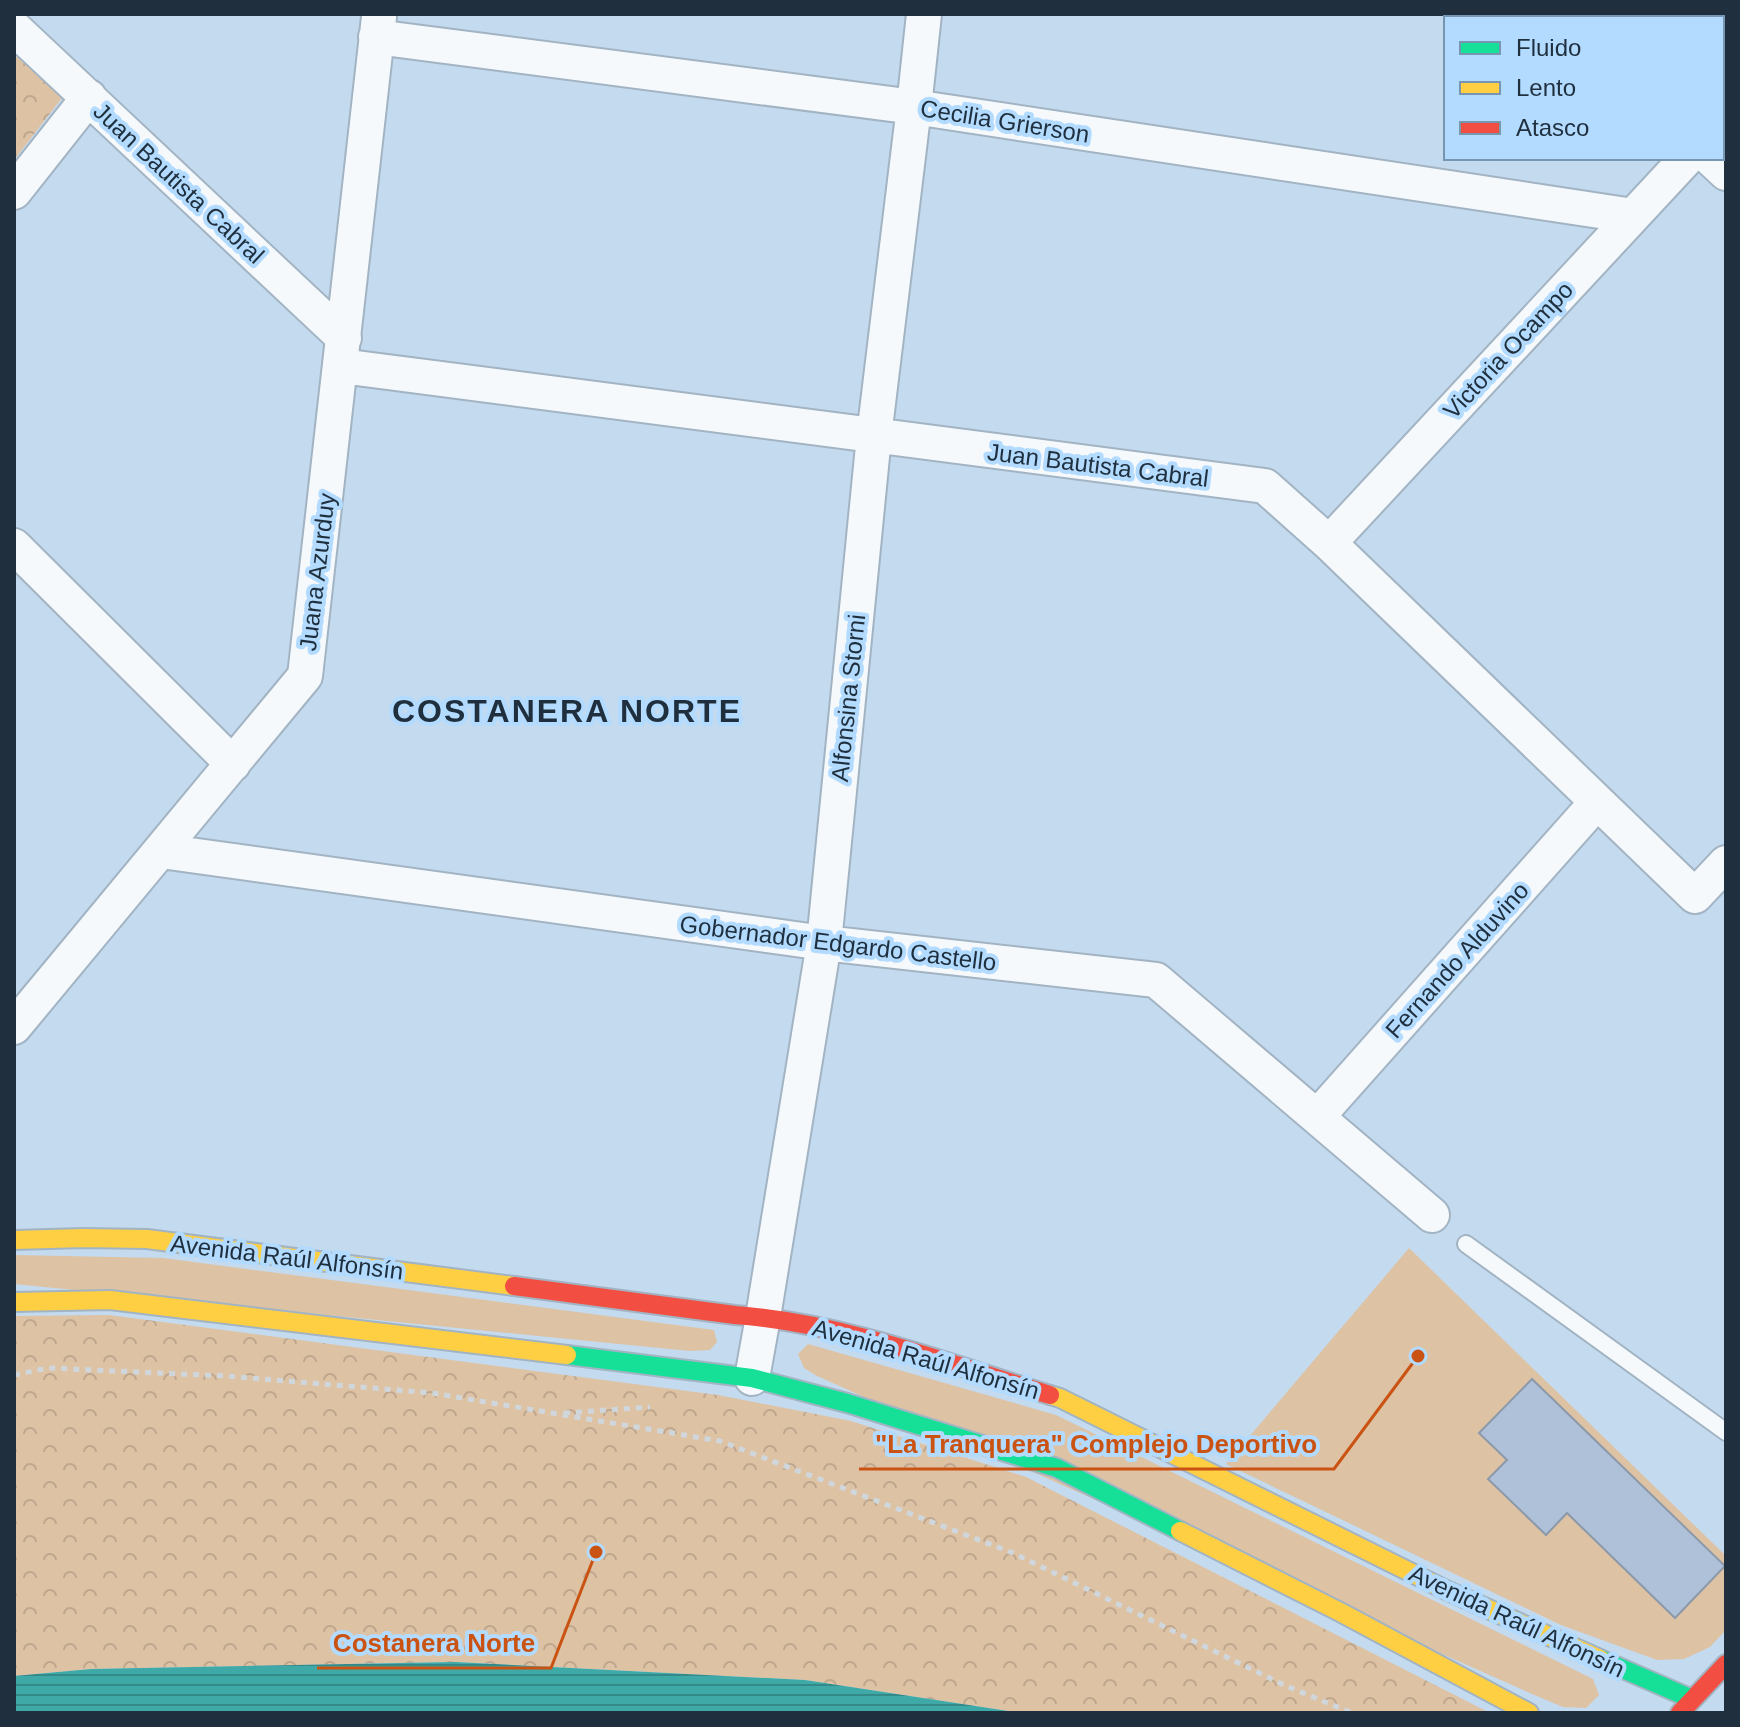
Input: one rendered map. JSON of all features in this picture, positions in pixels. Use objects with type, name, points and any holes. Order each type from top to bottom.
[{"type":"main road","name":"Avenida Raúl Alfonsín","points":[[14,1240],[147,1239],[763,1317],[839,1330],[1060,1398],[1686,1706]]},
{"type":"main road","points":[[14,1302],[110,1300],[752,1378],[847,1403],[1057,1468],[1529,1713]]},
{"type":"main road","points":[[1686,1706],[1726,1664]]},
{"type":"street","name":"Alfonsina Storni","points":[[752,1378],[824,943],[874,436],[924,14]]},
{"type":"street","name":"Cecilia Grierson","points":[[378,25],[1633,216]]},
{"type":"street","name":"Juana Azurduy","points":[[14,1027],[305,676],[378,25]]},
{"type":"street","name":"Juan Bautista Cabral","points":[[14,28],[89,97],[342,352],[874,436],[1265,486],[1329,543],[1695,896],[1726,863]]},
{"type":"street","points":[[14,192],[89,97]]},
{"type":"street","name":"Victoria Ocampo","points":[[1329,543],[1685,160]]},
{"type":"street","points":[[14,546],[233,764]]},
{"type":"street","name":"Fernando Alduvino","points":[[1317,1117],[1597,802]]},
{"type":"street","name":"Gobernador Edgardo Castello","points":[[161,851],[824,943],[1156,980],[1432,1215]]},
{"type":"street","name":"Avenida Raúl Alfonsín","points":[[1686,1706],[1726,1705]]},
{"type":"lane","points":[[1466,1244],[1726,1432]]},
{"type":"path","points":[[14,1375],[48,1368],[226,1376],[432,1393],[720,1441],[1013,1553],[1284,1685],[1352,1713]]},
{"type":"green space","points":[[14,54],[62,98],[14,160]]},
{"type":"green space","points":[[1409,1248],[1726,1556],[1726,1630],[1710,1647],[1684,1659],[1657,1660],[1561,1625],[1226,1464]]},
{"type":"green space","points":[[14,1255],[163,1258],[714,1330],[717,1342],[710,1350],[690,1351],[14,1284]]},
{"type":"green space","points":[[109,1315],[718,1395],[851,1421],[1026,1477],[1490,1713],[1022,1713],[805,1680],[455,1662],[91,1669],[14,1676],[14,1316]]},
{"type":"green space","points":[[808,1344],[1056,1415],[1593,1679],[1599,1695],[1586,1708],[1563,1707],[1532,1694],[817,1376],[804,1368],[798,1354]]},
{"type":"shaded area","points":[[455,1662],[805,1680],[1022,1713],[14,1713],[14,1676],[91,1669]]},
{"type":"building","points":[[1532,1379],[1725,1566],[1675,1618],[1567,1513],[1546,1535],[1488,1479],[1507,1460],[1479,1433]]},
{"type":"traffic: fast","points":[[567,1355],[752,1378],[847,1403],[1057,1468],[1180,1531]]},
{"type":"traffic: fast","points":[[1600,1659],[1692,1699]]},
{"type":"traffic: slow","points":[[14,1240],[147,1239],[514,1286]]},
{"type":"traffic: slow","points":[[14,1302],[110,1300],[567,1355]]},
{"type":"traffic: slow","points":[[1050,1395],[1446,1590],[1600,1659]]},
{"type":"traffic: slow","points":[[1180,1531],[1529,1713]]},
{"type":"traffic: jam","points":[[514,1286],[815,1326],[894,1346],[1050,1395]]},
{"type":"traffic: jam","points":[[1680,1713],[1726,1664]]},
{"type":"place","name":"\"La Tranquera\" Complejo Deportivo","points":[[1418,1356]]},
{"type":"place","name":"Costanera Norte","points":[[596,1552]]},
{"type":"district","name":"COSTANERA NORTE","points":[[567,711]]}]
